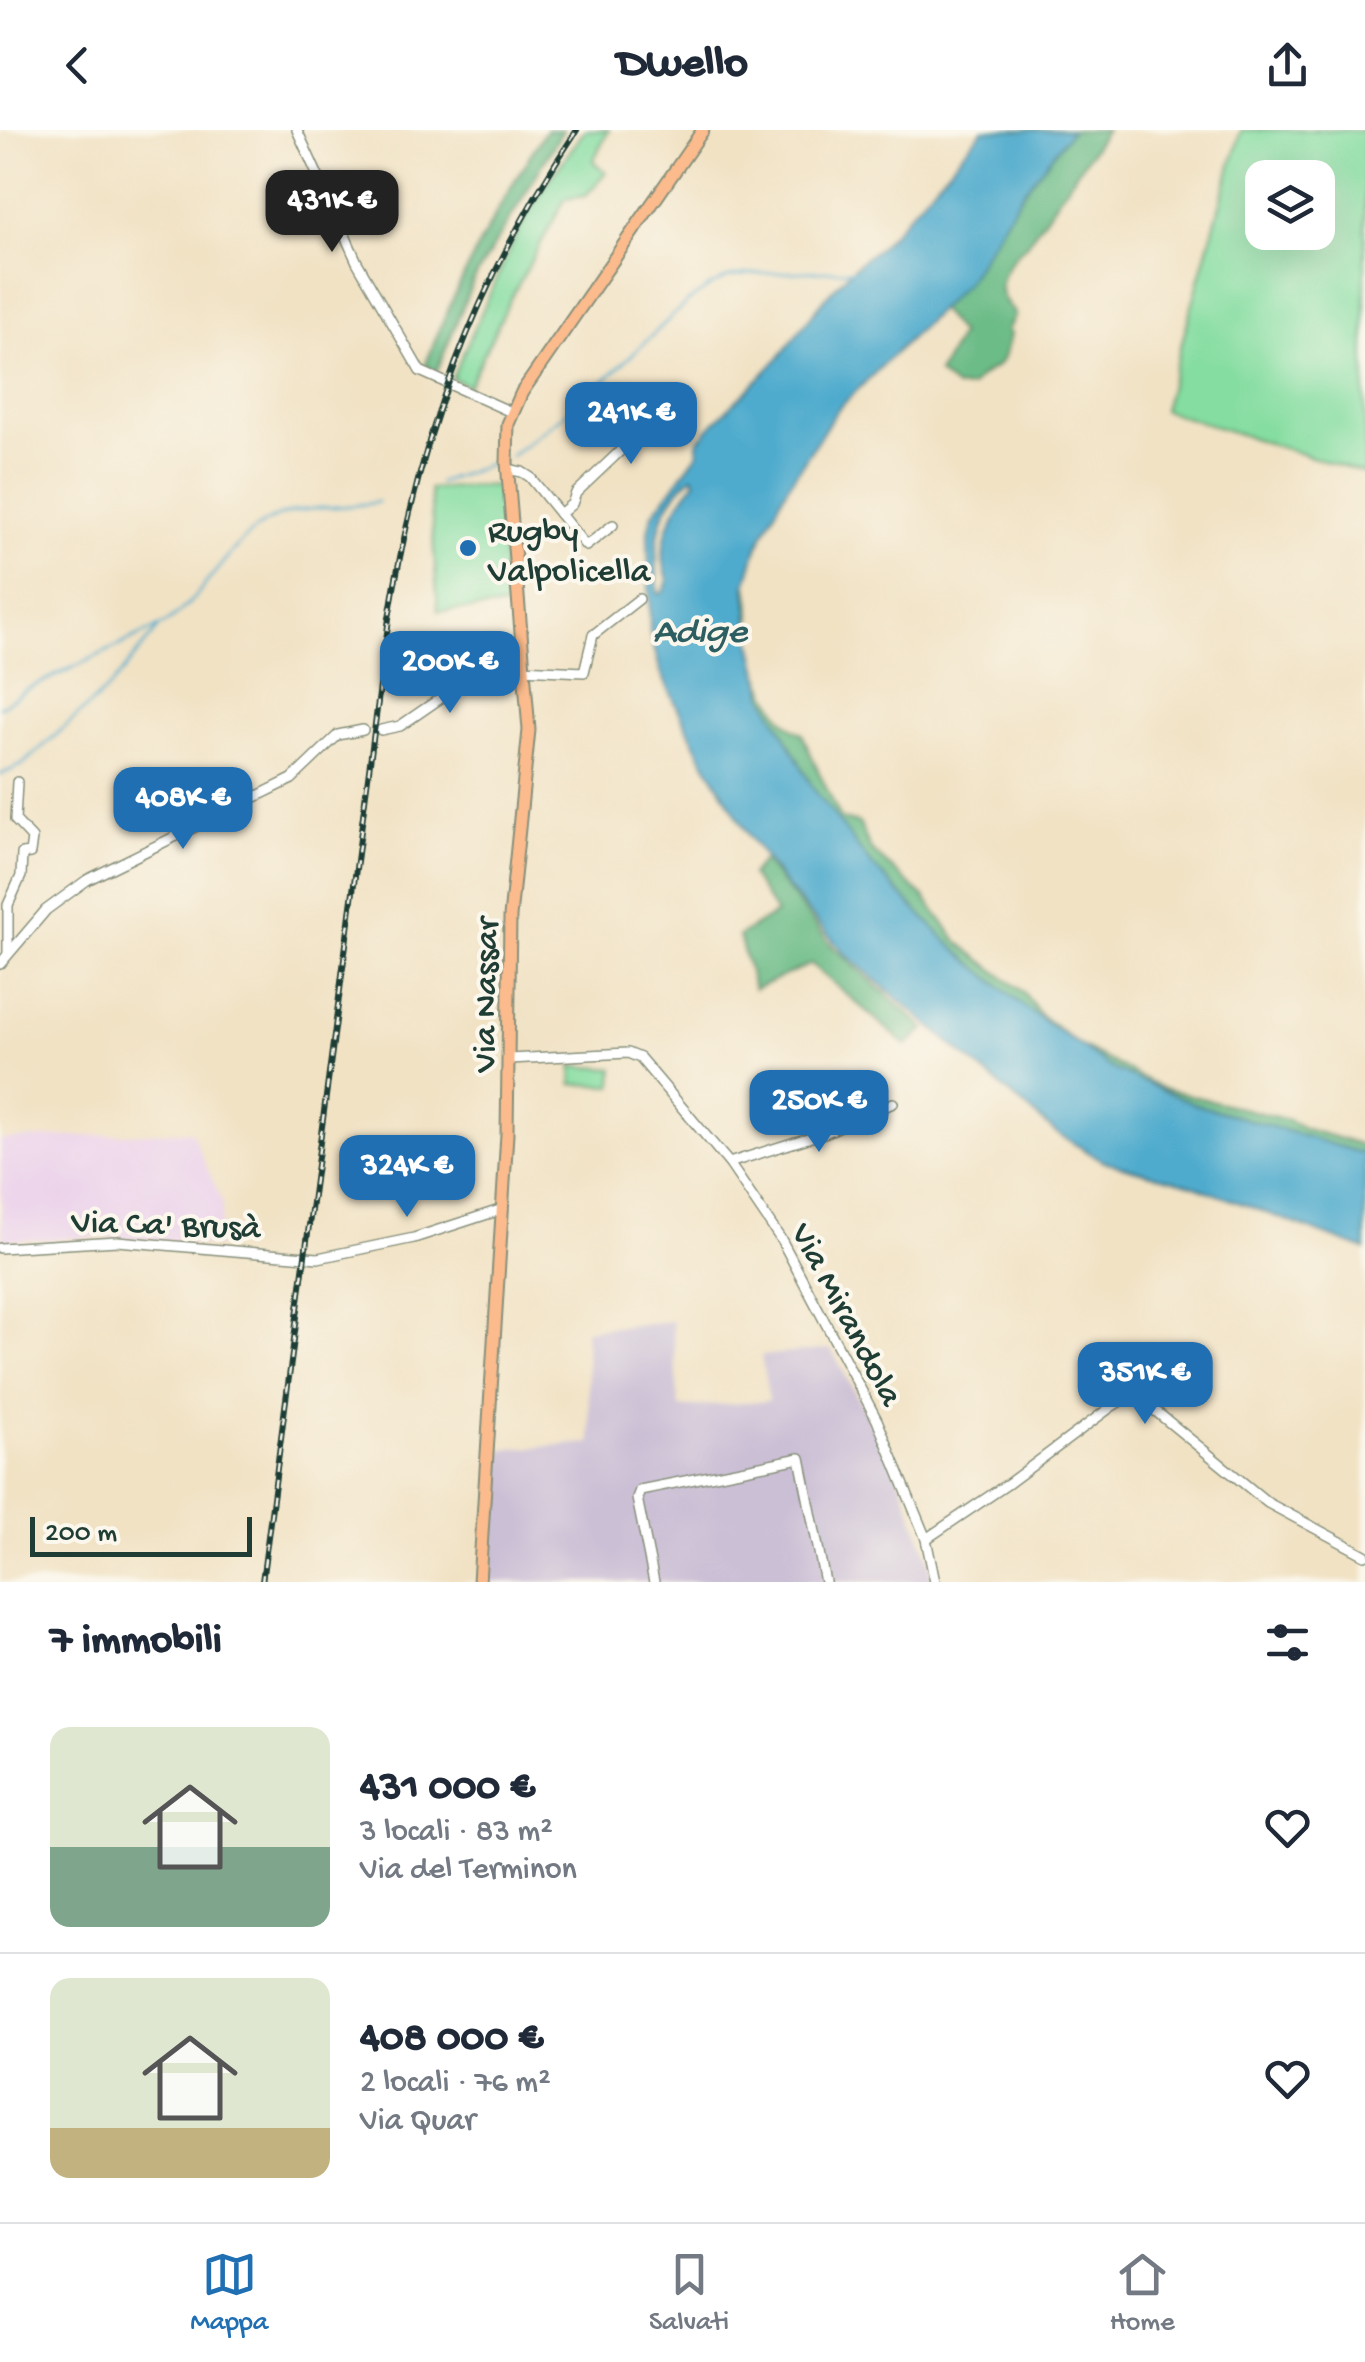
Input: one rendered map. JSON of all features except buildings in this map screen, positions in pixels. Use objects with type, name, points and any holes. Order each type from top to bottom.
[{"type":"main road","name":"Via Nassar","points":[[479,1582],[503,1209],[510,917],[529,730],[506,444],[512,412],[522,392],[703,130]]},
{"type":"street","points":[[297,130],[357,262],[420,371],[512,412]]},
{"type":"street","points":[[560,514],[572,504],[576,493],[679,395]]},
{"type":"street","points":[[507,466],[530,477],[586,546],[613,525]]},
{"type":"street","points":[[380,730],[400,726],[464,682],[506,664],[522,669],[584,672],[593,635],[639,599]]},
{"type":"street","points":[[0,964],[46,910],[87,880],[292,778],[338,735],[363,730]]},
{"type":"street","points":[[8,954],[8,905],[21,876],[22,854],[30,853],[32,838],[15,820],[18,782]]},
{"type":"street","name":"Via Mirandola","points":[[509,1059],[628,1053],[640,1058],[729,1163],[782,1241],[877,1420],[926,1539],[935,1582]]},
{"type":"street","points":[[729,1163],[827,1132],[893,1103]]},
{"type":"street","name":"Via Ca' Brusà","points":[[0,1248],[118,1241],[318,1258],[414,1238],[503,1209]]},
{"type":"street","points":[[926,1539],[1111,1407],[1134,1398],[1142,1400],[1268,1503],[1361,1553],[1365,1540]]},
{"type":"street","points":[[654,1582],[636,1498],[640,1490],[800,1458],[825,1582]]},
{"type":"shaded area","points":[[191,1131],[223,1204],[218,1247],[103,1237],[2,1241],[0,1140]]},
{"type":"shaded area","points":[[672,1321],[679,1408],[769,1401],[761,1356],[831,1349],[896,1468],[933,1582],[487,1582],[495,1450],[591,1443],[585,1330]]},
{"type":"green space","points":[[546,130],[563,130],[473,281],[437,371],[425,366],[479,245]]},
{"type":"green space","points":[[585,130],[609,130],[593,161],[606,173],[585,196],[565,199],[468,386],[452,378],[514,240]]},
{"type":"green space","points":[[1069,130],[1106,130],[1004,274],[1002,295],[1015,315],[1007,330],[1010,334],[1003,358],[971,387],[956,388],[938,374],[960,334],[938,308]]},
{"type":"green space","points":[[1241,130],[1365,130],[1365,474],[1163,410]]},
{"type":"green space","name":"Rugby Valpolicella","points":[[499,485],[506,607],[438,611],[430,489]]},
{"type":"green space","points":[[746,584],[752,646],[763,683],[784,720],[802,733],[841,819],[859,823],[871,850],[924,897],[959,943],[1023,992],[1041,1016],[1081,1046],[1162,1088],[1288,1120],[1365,1146],[1365,1160],[1220,1111],[1186,1110],[1018,1020],[818,814],[739,647]]},
{"type":"green space","points":[[763,860],[832,946],[925,1029],[906,1045],[811,964],[754,989],[739,936],[776,913],[751,875]]},
{"type":"green space","points":[[573,1066],[614,1069],[613,1086],[572,1084]]},
{"type":"water","name":"Adige","points":[[983,130],[1072,130],[1023,192],[966,283],[837,410],[786,489],[757,548],[746,586],[751,638],[765,698],[813,788],[870,863],[952,946],[1026,1008],[1113,1069],[1195,1104],[1365,1154],[1365,1250],[1192,1185],[1103,1161],[1055,1132],[844,953],[749,836],[700,754],[661,673],[650,632],[648,532],[652,515],[698,453],[698,441],[771,367],[839,283],[880,247]],"holes":[[[693,476],[696,481],[668,527],[663,553],[668,579],[664,592],[658,594],[659,529],[680,489]]]},
{"type":"waterway","points":[[511,456],[596,389],[686,303],[709,287],[729,277],[750,274],[852,270]]},
{"type":"waterway","points":[[439,483],[504,459]]},
{"type":"waterway","points":[[0,707],[26,690],[166,623],[198,594],[239,544],[272,519],[303,510],[378,502]]},
{"type":"waterway","points":[[0,775],[22,765],[111,686],[158,628]]},
{"type":"railway","points":[[262,1582],[401,551],[434,424],[480,303],[541,187],[577,130]]},
{"type":"place","name":"Rugby Valpolicella","points":[[468,548]]}]
